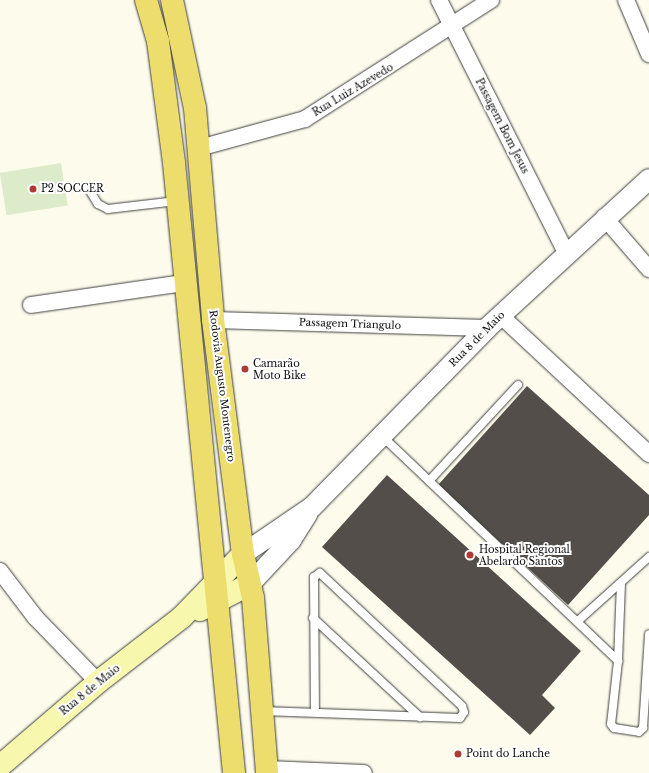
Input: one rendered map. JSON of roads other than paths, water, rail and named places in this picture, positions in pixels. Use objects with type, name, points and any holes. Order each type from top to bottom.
[{"type":"main road","points":[[146,0],[158,41],[178,201],[184,283],[217,594],[234,773]]},
{"type":"main road","name":"Rodovia Augusto Montenegro","points":[[172,0],[182,37],[199,148],[213,320],[243,554],[250,584],[267,771]]},
{"type":"main road","points":[[158,41],[182,37]]},
{"type":"main road","name":"Rua 8 de Maio","points":[[217,594],[243,554]]},
{"type":"main road","name":"Rua 8 de Maio","points":[[0,766],[98,682],[182,618],[217,594],[250,584]]},
{"type":"street","name":"Passagem Bom Jesus","points":[[439,0],[566,252]]},
{"type":"street","name":"Rua Luiz Azevedo","points":[[199,148],[305,119],[452,27],[492,0]]},
{"type":"street","points":[[626,0],[649,54]]},
{"type":"street","name":"Rua 8 de Maio","points":[[243,554],[312,506],[383,437],[494,322],[566,252],[649,179]]},
{"type":"street","points":[[604,217],[649,269]]},
{"type":"street","points":[[31,305],[184,283]]},
{"type":"street","name":"Passagem Triangulo","points":[[213,320],[494,322]]},
{"type":"street","points":[[494,322],[649,454]]},
{"type":"street","name":"Rua 8 de Maio","points":[[250,584],[291,540],[312,506]]},
{"type":"street","points":[[0,571],[35,617],[98,682]]},
{"type":"street","points":[[267,771],[364,773]]},
{"type":"lane","points":[[88,188],[98,204],[108,209],[178,201]]},
{"type":"lane","points":[[429,481],[518,385]]},
{"type":"lane","points":[[383,437],[579,620],[618,661]]},
{"type":"lane","points":[[579,620],[649,557]]},
{"type":"lane","points":[[262,711],[460,718],[464,712],[462,706],[320,573],[314,577],[313,618],[315,712]]},
{"type":"lane","points":[[620,583],[618,661],[611,724],[614,728],[639,732],[643,728],[649,634]]},
{"type":"lane","points":[[313,618],[420,717]]},
{"type":"place","name":"P2 SOCCER","points":[[33,189]]},
{"type":"place","name":"Camarão Moto Bike","points":[[245,369]]},
{"type":"place","name":"Hospital Regional Abelardo Santos","points":[[470,555]]},
{"type":"place","name":"Point do Lanche","points":[[458,754]]}]
